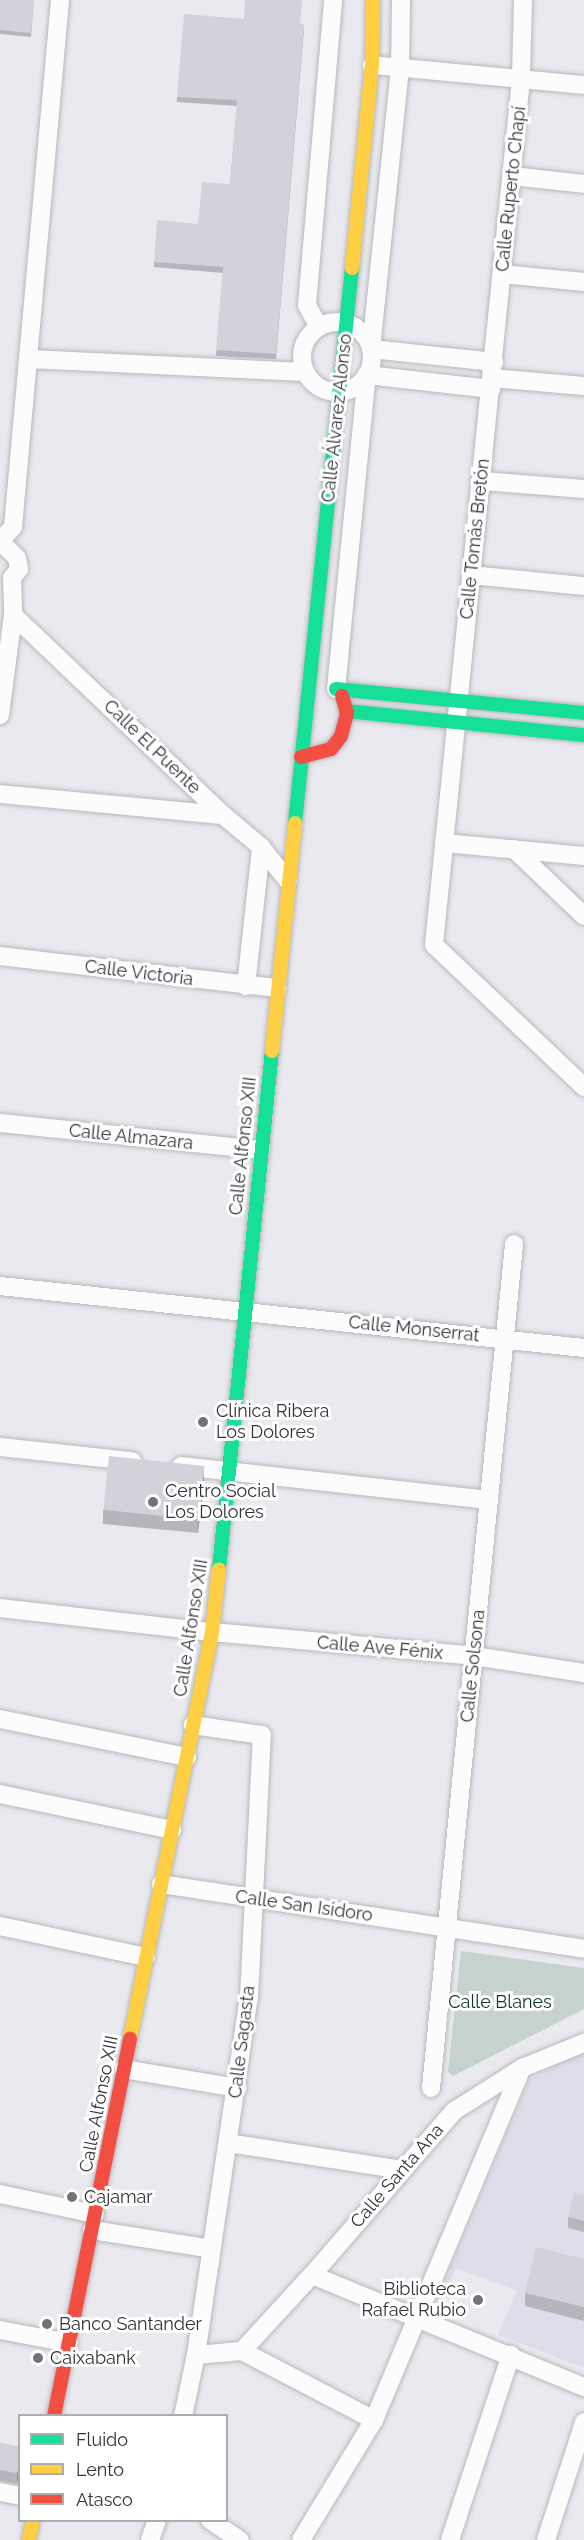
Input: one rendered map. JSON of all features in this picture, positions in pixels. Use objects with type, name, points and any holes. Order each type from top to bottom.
[{"type":"main road","name":"Calle Álvarez Alonso","points":[[293,835],[372,65],[373,0]]},
{"type":"main road","points":[[301,757],[323,753],[336,743],[345,729],[346,711],[343,698],[325,681],[310,676]]},
{"type":"main road","points":[[336,689],[584,713]]},
{"type":"main road","points":[[346,711],[584,735]]},
{"type":"main road","name":"Calle Alfonso XIII","points":[[54,2414],[212,1632],[293,835]]},
{"type":"main road","points":[[29,2540],[33,2522]]},
{"type":"street","points":[[0,715],[4,666],[13,615],[12,578],[19,569],[19,563],[13,553],[0,541],[13,527],[60,0]]},
{"type":"street","name":"Calle Álvarez Alonso","points":[[319,327],[307,305],[333,0]]},
{"type":"street","name":"Calle Álvarez Alonso","points":[[336,689],[367,375],[371,367],[400,68],[401,0]]},
{"type":"street","name":"Calle Ruperto Chapí","points":[[492,376],[521,79],[523,0]]},
{"type":"street","points":[[372,65],[584,85]]},
{"type":"street","points":[[512,176],[584,184]]},
{"type":"street","points":[[502,274],[584,282]]},
{"type":"street","points":[[492,376],[371,349],[362,333],[346,323],[334,322],[319,327],[313,331],[303,348],[306,372],[321,388],[340,392],[352,388],[367,375],[492,376],[584,386]]},
{"type":"street","points":[[28,359],[306,372]]},
{"type":"street","name":"Calle Tomás Bretón","points":[[492,376],[457,701],[434,945],[584,1087]]},
{"type":"street","points":[[482,481],[584,489]]},
{"type":"street","points":[[471,575],[584,586]]},
{"type":"street","name":"Calle El Puente","points":[[13,615],[223,815],[261,847],[288,881]]},
{"type":"street","points":[[0,794],[223,815]]},
{"type":"street","points":[[444,843],[584,856]]},
{"type":"street","points":[[246,986],[261,847]]},
{"type":"street","points":[[514,849],[584,916]]},
{"type":"street","name":"Calle Victoria","points":[[0,956],[278,988]]},
{"type":"street","name":"Calle Almazara","points":[[0,1124],[261,1150]]},
{"type":"street","name":"Calle Solsona","points":[[431,2088],[514,1244]]},
{"type":"street","name":"Calle Monserrat","points":[[0,1286],[584,1348]]},
{"type":"street","points":[[0,1447],[489,1500]]},
{"type":"street","name":"Calle Ave Fénix","points":[[0,1608],[212,1632],[474,1656],[584,1673]]},
{"type":"street","points":[[0,1719],[187,1757]]},
{"type":"street","name":"Calle Sagasta","points":[[183,2414],[196,2355],[249,1998],[262,1735],[193,1725]]},
{"type":"street","points":[[0,1794],[172,1830]]},
{"type":"street","name":"Calle San Isidoro","points":[[161,1884],[447,1927]]},
{"type":"street","points":[[0,1926],[147,1958]]},
{"type":"street","points":[[447,1927],[584,1949]]},
{"type":"street","name":"Calle Santa Ana","points":[[242,2351],[454,2111],[522,2068],[584,2043]]},
{"type":"street","points":[[301,2540],[374,2420],[522,2068]]},
{"type":"street","points":[[124,2069],[237,2088]]},
{"type":"street","points":[[228,2143],[403,2170]]},
{"type":"street","points":[[0,2194],[93,2222],[212,2249]]},
{"type":"street","points":[[312,2274],[512,2355],[584,2387]]},
{"type":"street","points":[[0,2330],[69,2343]]},
{"type":"street","points":[[196,2355],[242,2351],[374,2420]]},
{"type":"street","points":[[450,2540],[512,2355]]},
{"type":"street","points":[[546,2540],[584,2422]]},
{"type":"street","points":[[0,2492],[18,2496]]},
{"type":"street","points":[[150,2540],[156,2522]]},
{"type":"street","points":[[213,2522],[240,2540]]},
{"type":"shaded area","points":[[584,2051],[584,2368],[498,2335],[517,2291],[456,2268],[437,2309],[435,2304],[530,2079]]},
{"type":"green space","name":"Calle Blanes","points":[[461,1951],[584,1968],[584,2009],[453,2076],[448,2072]]},
{"type":"building","points":[[0,0],[34,0],[31,33],[0,30]]},
{"type":"building","points":[[245,0],[302,0],[300,24],[304,24],[276,354],[216,350],[223,267],[154,262],[157,220],[198,224],[202,182],[230,184],[237,100],[177,97],[184,14],[244,19]]},
{"type":"building","name":"Centro Social Los Dolores","points":[[109,1456],[204,1466],[199,1520],[103,1510]]},
{"type":"building","points":[[574,2193],[584,2195],[584,2221],[568,2217]]},
{"type":"building","points":[[536,2247],[584,2259],[584,2307],[525,2293]]},
{"type":"building","points":[[0,2443],[18,2447],[17,2473],[0,2470]]},
{"type":"traffic: fast","points":[[295,823],[352,268]]},
{"type":"traffic: fast","points":[[336,689],[584,713]]},
{"type":"traffic: fast","points":[[346,711],[584,735]]},
{"type":"traffic: fast","points":[[219,1569],[272,1051]]},
{"type":"traffic: slow","points":[[352,268],[372,65],[373,0]]},
{"type":"traffic: slow","points":[[272,1051],[295,823]]},
{"type":"traffic: slow","points":[[130,2039],[212,1632],[219,1569]]},
{"type":"traffic: slow","points":[[29,2540],[33,2522]]},
{"type":"traffic: jam","points":[[301,757],[331,749],[341,736],[347,713],[342,696]]},
{"type":"traffic: jam","points":[[54,2414],[130,2039]]},
{"type":"place","name":"Clínica Ribera Los Dolores","points":[[203,1422]]},
{"type":"place","name":"Centro Social Los Dolores","points":[[153,1502]]},
{"type":"place","name":"Cajamar","points":[[72,2197]]},
{"type":"place","name":"Biblioteca Rafael Rubio","points":[[478,2300]]},
{"type":"place","name":"Banco Santander","points":[[47,2324]]},
{"type":"place","name":"Caixabank","points":[[38,2358]]}]
